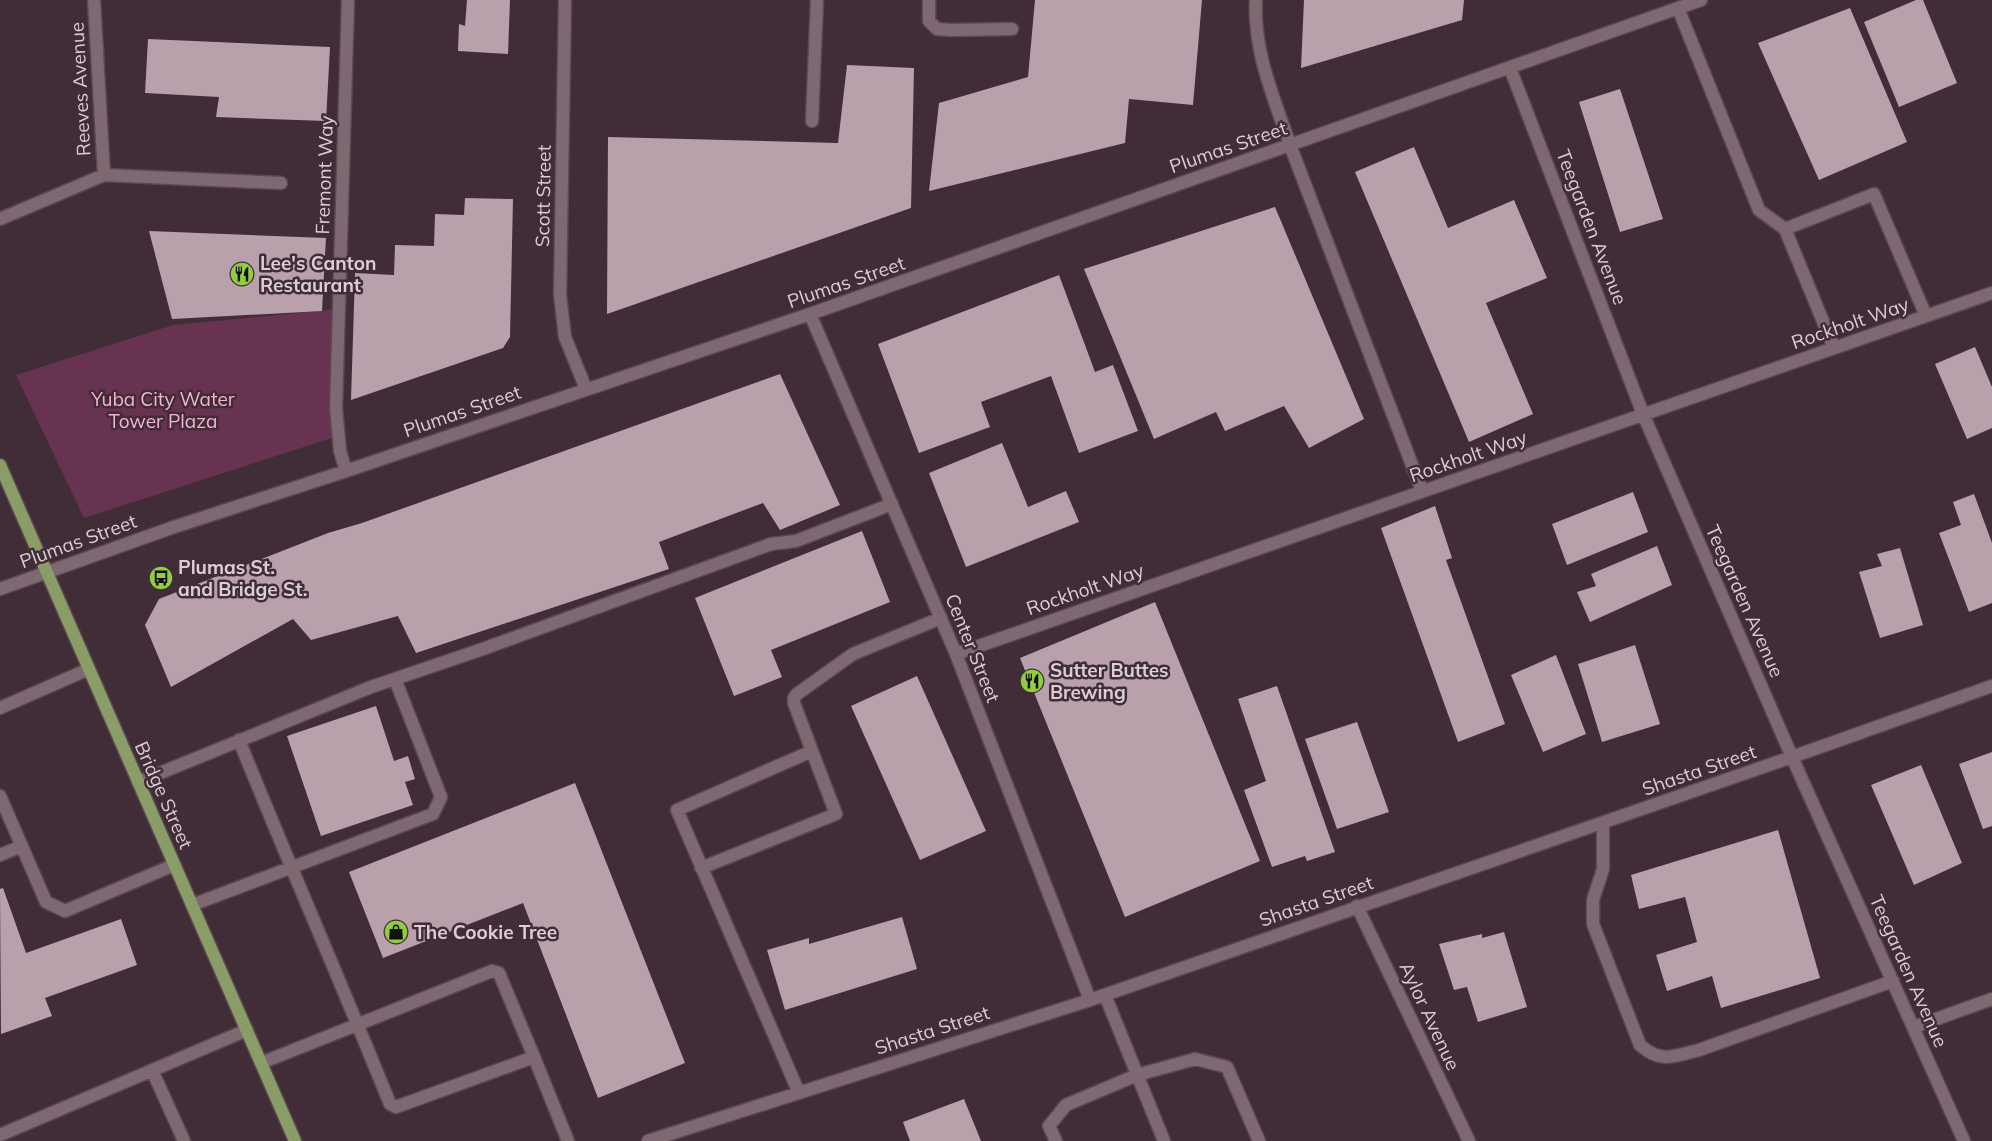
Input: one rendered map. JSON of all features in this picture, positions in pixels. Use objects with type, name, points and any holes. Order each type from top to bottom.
[{"type":"main road","name":"Bridge Street","points":[[0,464],[295,1141]]},
{"type":"street","name":"Reeves Avenue","points":[[94,0],[104,175]]},
{"type":"street","name":"Fremont Way","points":[[346,471],[340,450],[336,408],[348,0]]},
{"type":"street","name":"Scott Street","points":[[565,0],[560,295],[565,338],[586,389]]},
{"type":"street","points":[[812,121],[817,0]]},
{"type":"street","points":[[928,0],[929,21],[937,29],[1012,29]]},
{"type":"street","points":[[1256,0],[1254,18],[1261,59],[1290,145],[1422,491]]},
{"type":"street","name":"Plumas Street","points":[[0,589],[171,528],[346,471],[810,314],[1701,0]]},
{"type":"street","points":[[1678,8],[1759,210],[1785,229],[1834,348]]},
{"type":"street","name":"Teegarden Avenue","points":[[1510,68],[1643,414],[1792,758],[1964,1141]]},
{"type":"street","points":[[0,219],[104,175],[281,183]]},
{"type":"street","points":[[1785,229],[1874,194],[1926,316]]},
{"type":"street","name":"Rockholt Way","points":[[956,654],[1992,293]]},
{"type":"street","name":"Center Street","points":[[810,314],[956,654],[1090,1000]]},
{"type":"street","points":[[138,782],[395,679],[771,544],[796,541],[892,504]]},
{"type":"street","points":[[702,868],[836,814],[794,703],[794,698],[853,654],[941,618]]},
{"type":"street","points":[[0,708],[89,669]]},
{"type":"street","points":[[192,906],[433,814],[441,797],[395,679]]},
{"type":"street","name":"Shasta Street","points":[[648,1141],[1105,995],[1357,906],[1792,758],[1992,686]]},
{"type":"street","points":[[239,740],[390,1104],[396,1107],[534,1058]]},
{"type":"street","points":[[799,1093],[677,810],[812,751]]},
{"type":"street","points":[[0,796],[46,902],[65,911],[174,865]]},
{"type":"street","points":[[1603,823],[1603,869],[1593,900],[1593,924],[1640,1045],[1650,1055],[1668,1058],[1699,1050],[1893,981]]},
{"type":"street","points":[[0,855],[22,846]]},
{"type":"street","name":"Aylor Avenue","points":[[1357,906],[1467,1140]]},
{"type":"street","points":[[261,1063],[492,971],[499,973],[568,1141]]},
{"type":"street","points":[[1105,995],[1164,1141]]},
{"type":"street","points":[[1914,1027],[1992,999]]},
{"type":"street","points":[[0,1135],[247,1030]]},
{"type":"street","points":[[1056,1141],[1049,1126],[1066,1106],[1137,1075],[1195,1059],[1226,1067],[1259,1141]]},
{"type":"street","points":[[152,1070],[184,1141]]},
{"type":"green space","name":"Yuba City Water Tower Plaza","points":[[339,309],[338,436],[84,518],[16,375],[173,325]]},
{"type":"building","points":[[467,0],[510,0],[508,54],[458,51],[459,24],[465,26]]},
{"type":"building","points":[[1035,0],[1202,0],[1193,105],[1129,99],[1125,143],[929,191],[939,103],[1028,77]]},
{"type":"building","points":[[1304,0],[1464,0],[1462,20],[1301,68]]},
{"type":"building","points":[[1916,0],[1923,0],[1957,83],[1899,107],[1864,22]]},
{"type":"building","points":[[1850,8],[1907,142],[1819,180],[1758,43]]},
{"type":"building","points":[[148,39],[330,47],[326,121],[216,117],[219,97],[145,93]]},
{"type":"building","points":[[847,65],[914,68],[911,208],[607,314],[608,137],[838,143]]},
{"type":"building","points":[[1620,89],[1663,219],[1620,232],[1579,102]]},
{"type":"building","points":[[1414,147],[1448,228],[1514,200],[1547,278],[1486,303],[1533,414],[1469,442],[1355,172]]},
{"type":"building","points":[[465,198],[513,199],[510,337],[503,348],[351,400],[355,273],[394,275],[395,245],[434,246],[435,214],[464,215]]},
{"type":"building","points":[[1275,207],[1364,419],[1309,448],[1284,406],[1225,431],[1216,412],[1154,439],[1084,269]]},
{"type":"building","name":"Lee's Canton Restaurant","points":[[149,231],[326,238],[322,311],[172,319]]},
{"type":"building","points":[[1059,275],[1095,372],[1113,365],[1138,431],[1079,453],[1051,376],[981,402],[990,427],[919,453],[878,344]]},
{"type":"building","points":[[1975,347],[1992,387],[1992,428],[1967,439],[1935,364]]},
{"type":"building","points":[[780,374],[840,505],[780,530],[763,503],[659,542],[669,569],[416,653],[398,616],[311,640],[293,619],[171,687],[145,625],[159,599],[328,533],[362,523]]},
{"type":"building","points":[[1002,443],[1028,507],[1066,491],[1079,522],[966,567],[929,473]]},
{"type":"building","points":[[1633,492],[1648,532],[1567,565],[1552,524]]},
{"type":"building","points":[[1974,494],[1992,543],[1992,603],[1969,612],[1939,533],[1961,525],[1953,502]]},
{"type":"building","points":[[1435,506],[1452,558],[1446,560],[1505,724],[1458,742],[1381,528]]},
{"type":"building","points":[[862,531],[890,602],[771,650],[782,677],[734,696],[695,598]]},
{"type":"building","points":[[1657,546],[1672,585],[1590,622],[1577,592],[1596,586],[1591,574]]},
{"type":"building","points":[[1900,548],[1923,625],[1880,638],[1859,572],[1882,566],[1877,554]]},
{"type":"building","points":[[1155,602],[1260,861],[1125,917],[1020,658]]},
{"type":"building","points":[[1635,645],[1660,724],[1602,742],[1578,664]]},
{"type":"building","points":[[1556,655],[1586,734],[1543,752],[1511,675]]},
{"type":"building","points":[[917,676],[986,831],[920,860],[851,706]]},
{"type":"building","points":[[1277,686],[1335,852],[1307,861],[1305,856],[1272,867],[1244,790],[1266,781],[1238,699]]},
{"type":"building","points":[[376,706],[394,761],[408,756],[415,779],[405,782],[413,805],[321,836],[287,736]]},
{"type":"building","points":[[1357,722],[1389,812],[1337,829],[1305,739]]},
{"type":"building","points":[[1992,752],[1992,826],[1983,829],[1959,764]]},
{"type":"building","points":[[1921,765],[1962,863],[1914,885],[1871,785]]},
{"type":"building","points":[[575,783],[685,1063],[598,1098],[523,903],[383,958],[349,872]]},
{"type":"building","points":[[1778,830],[1820,978],[1721,1008],[1712,976],[1667,991],[1656,955],[1697,942],[1685,897],[1639,909],[1631,875]]},
{"type":"building","points":[[3,888],[26,953],[121,919],[137,965],[45,998],[52,1016],[1,1034],[0,889]]},
{"type":"building","points":[[902,917],[917,969],[785,1010],[767,950],[809,938],[809,944]]},
{"type":"building","points":[[1504,932],[1527,1007],[1478,1022],[1467,987],[1454,990],[1439,944],[1482,934],[1482,938]]},
{"type":"building","points":[[964,1099],[981,1141],[910,1141],[903,1122]]},
{"type":"place","name":"Lee's Canton Restaurant","points":[[242,274]]},
{"type":"place","name":"Plumas St. and Bridge St.","points":[[161,578]]},
{"type":"place","name":"Sutter Buttes Brewing","points":[[1032,681]]},
{"type":"place","name":"The Cookie Tree","points":[[396,932]]}]
